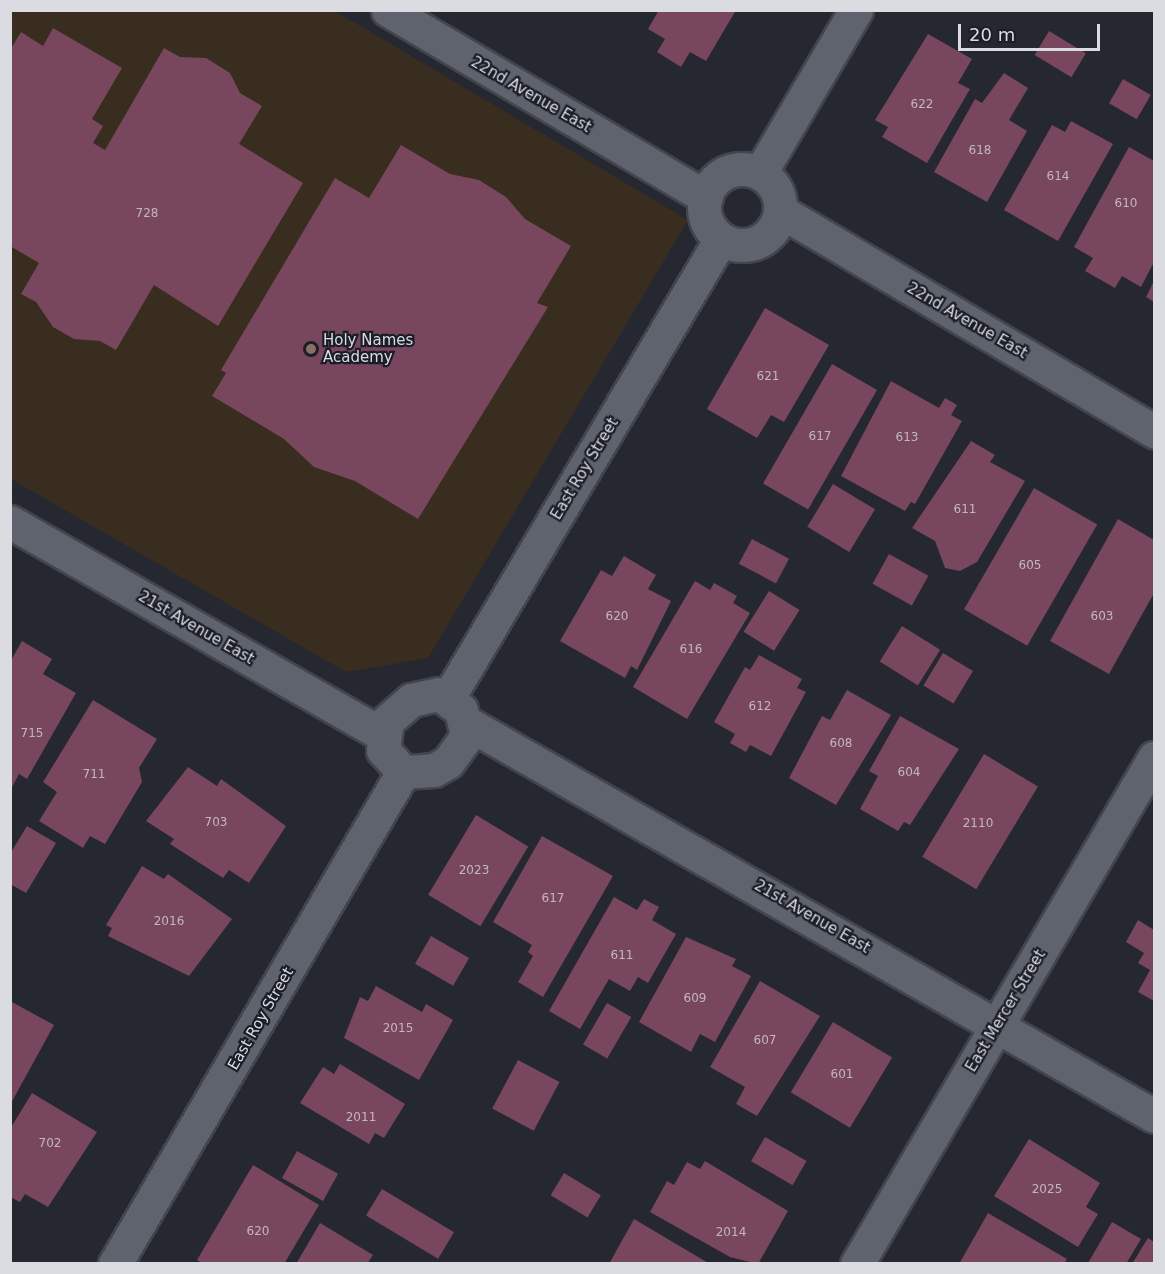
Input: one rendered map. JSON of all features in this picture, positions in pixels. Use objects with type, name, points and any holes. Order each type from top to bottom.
[{"type":"street","name":"22nd Avenue East","points":[[388,10],[705,197]]},
{"type":"street","points":[[760,172],[856,10]]},
{"type":"street","points":[[741,169],[760,172],[777,191],[780,211],[775,227],[756,243],[721,239],[706,219],[705,197],[723,174],[741,169]]},
{"type":"street","name":"22nd Avenue East","points":[[780,211],[1155,431]]},
{"type":"street","name":"East Roy Street","points":[[457,710],[721,239]]},
{"type":"street","name":"21st Avenue East","points":[[10,522],[381,734]]},
{"type":"street","points":[[439,694],[457,710],[467,736],[448,762],[419,774],[403,772],[390,763],[381,734],[387,721],[411,700],[439,694]]},
{"type":"street","name":"21st Avenue East","points":[[457,710],[999,1023],[1155,1116]]},
{"type":"street","name":"East Mercer Street","points":[[857,1263],[1155,758]]},
{"type":"street","name":"East Roy Street","points":[[115,1263],[403,772]]},
{"type":"shaded area","name":"Holy Names Academy","points":[[11,11],[335,11],[688,220],[428,658],[346,672],[11,479]]},
{"type":"building","points":[[659,10],[736,10],[706,61],[690,52],[681,67],[657,52],[665,39],[648,29]]},
{"type":"building","points":[[53,28],[122,68],[92,119],[103,126],[93,143],[105,150],[164,48],[180,57],[206,58],[230,73],[240,93],[262,106],[239,144],[303,183],[218,326],[154,285],[116,350],[100,341],[74,339],[53,327],[36,302],[21,294],[39,263],[10,246],[10,50],[21,32],[43,46]]},
{"type":"building","points":[[1049,31],[1086,53],[1071,77],[1035,55]]},
{"type":"building","points":[[928,34],[972,59],[958,83],[970,89],[927,163],[882,137],[888,127],[875,120]]},
{"type":"building","points":[[1004,73],[1028,88],[1009,120],[1027,131],[987,202],[934,172],[975,99],[982,103]]},
{"type":"building","points":[[1123,79],[1151,95],[1137,119],[1109,103]]},
{"type":"building","points":[[1071,121],[1113,144],[1058,241],[1004,210],[1052,125],[1065,132]]},
{"type":"building","points":[[401,145],[450,174],[479,180],[506,197],[525,219],[571,246],[537,303],[548,307],[418,519],[355,481],[314,467],[284,439],[212,396],[226,373],[221,370],[335,178],[369,198]]},
{"type":"building","points":[[1129,147],[1154,161],[1154,262],[1141,287],[1122,276],[1115,288],[1085,271],[1093,258],[1074,247]]},
{"type":"building","points":[[1154,281],[1154,302],[1146,297]]},
{"type":"building","points":[[765,308],[829,345],[784,422],[771,415],[757,438],[707,409]]},
{"type":"building","points":[[832,364],[877,390],[808,510],[763,484]]},
{"type":"building","points":[[891,381],[939,408],[945,398],[957,405],[951,415],[962,421],[915,504],[911,502],[905,511],[841,476]]},
{"type":"building","points":[[971,441],[995,455],[990,462],[1025,481],[977,562],[960,571],[945,568],[935,541],[912,528]]},
{"type":"building","points":[[833,484],[875,509],[849,552],[807,527]]},
{"type":"building","points":[[1034,488],[1097,524],[1027,646],[964,609]]},
{"type":"building","points":[[1118,519],[1154,540],[1154,593],[1109,674],[1050,641]]},
{"type":"building","points":[[752,539],[789,559],[776,583],[739,564]]},
{"type":"building","points":[[889,554],[928,576],[912,606],[873,584]]},
{"type":"building","points":[[624,556],[656,575],[648,589],[671,601],[637,670],[631,666],[625,678],[560,641],[601,570],[612,576]]},
{"type":"building","points":[[695,581],[710,590],[714,583],[737,596],[733,603],[750,613],[687,719],[633,687]]},
{"type":"building","points":[[769,591],[800,610],[774,651],[744,632]]},
{"type":"building","points":[[902,626],[940,650],[918,685],[880,662]]},
{"type":"building","points":[[22,641],[52,659],[43,674],[76,693],[27,779],[19,774],[10,791],[10,662]]},
{"type":"building","points":[[943,653],[973,671],[953,704],[923,686]]},
{"type":"building","points":[[759,655],[802,679],[797,688],[806,692],[771,756],[750,745],[746,752],[730,743],[735,734],[714,722],[745,667],[750,670]]},
{"type":"building","points":[[847,690],[891,715],[836,805],[789,778],[822,716],[830,720]]},
{"type":"building","points":[[93,700],[157,739],[139,768],[142,782],[105,844],[90,836],[83,848],[39,821],[57,792],[43,782]]},
{"type":"building","points":[[900,716],[959,749],[910,825],[904,822],[898,831],[860,809],[878,776],[869,771]]},
{"type":"building","points":[[984,754],[1038,786],[976,889],[922,857]]},
{"type":"building","points":[[188,767],[217,786],[221,779],[286,826],[249,883],[229,870],[223,878],[170,844],[174,839],[146,821]]},
{"type":"building","points":[[476,815],[528,846],[480,926],[428,895]]},
{"type":"building","points":[[27,826],[56,843],[26,893],[10,884],[10,854]]},
{"type":"building","points":[[542,836],[613,876],[543,997],[518,982],[533,956],[528,952],[532,945],[493,922]]},
{"type":"building","points":[[142,866],[164,879],[168,874],[232,919],[189,976],[108,936],[112,928],[106,925]]},
{"type":"building","points":[[614,897],[637,910],[644,899],[659,907],[652,920],[676,934],[648,983],[638,977],[630,991],[609,979],[580,1029],[549,1011]]},
{"type":"building","points":[[1138,920],[1154,930],[1154,1001],[1138,992],[1150,970],[1138,963],[1144,953],[1126,942]]},
{"type":"building","points":[[431,936],[469,958],[453,986],[415,964]]},
{"type":"building","points":[[686,937],[736,959],[732,966],[751,976],[715,1042],[700,1034],[691,1052],[639,1022]]},
{"type":"building","points":[[760,981],[820,1016],[757,1116],[736,1104],[745,1087],[710,1067]]},
{"type":"building","points":[[376,986],[422,1012],[426,1004],[453,1020],[419,1080],[344,1038],[360,997],[368,1001]]},
{"type":"building","points":[[10,1001],[54,1025],[10,1105]]},
{"type":"building","points":[[607,1003],[631,1017],[607,1059],[583,1045]]},
{"type":"building","points":[[833,1022],[892,1058],[850,1128],[791,1092]]},
{"type":"building","points":[[518,1060],[559,1082],[534,1131],[492,1109]]},
{"type":"building","points":[[340,1064],[405,1104],[384,1138],[375,1133],[369,1144],[300,1103],[323,1067],[334,1074]]},
{"type":"building","points":[[32,1093],[97,1132],[48,1207],[25,1194],[20,1202],[10,1197],[10,1129]]},
{"type":"building","points":[[765,1137],[807,1161],[793,1185],[751,1161]]},
{"type":"building","points":[[1029,1139],[1100,1183],[1086,1207],[1098,1214],[1078,1247],[994,1196]]},
{"type":"building","points":[[297,1151],[338,1174],[323,1201],[282,1178]]},
{"type":"building","points":[[705,1161],[788,1211],[758,1264],[730,1257],[650,1212],[667,1181],[674,1185],[687,1162],[700,1169]]},
{"type":"building","points":[[253,1165],[319,1205],[284,1264],[203,1264],[197,1260]]},
{"type":"building","points":[[564,1173],[601,1195],[587,1217],[551,1195]]},
{"type":"building","points":[[382,1189],[454,1232],[438,1259],[366,1216]]},
{"type":"building","points":[[988,1213],[1067,1259],[1064,1264],[959,1264]]},
{"type":"building","points":[[634,1219],[710,1264],[609,1264]]},
{"type":"building","points":[[1112,1222],[1141,1239],[1126,1264],[1088,1263]]},
{"type":"building","points":[[320,1223],[373,1255],[367,1264],[296,1264]]},
{"type":"building","points":[[1148,1238],[1154,1242],[1154,1264],[1132,1264]]},
{"type":"place","name":"Holy Names Academy","points":[[311,349]]}]
